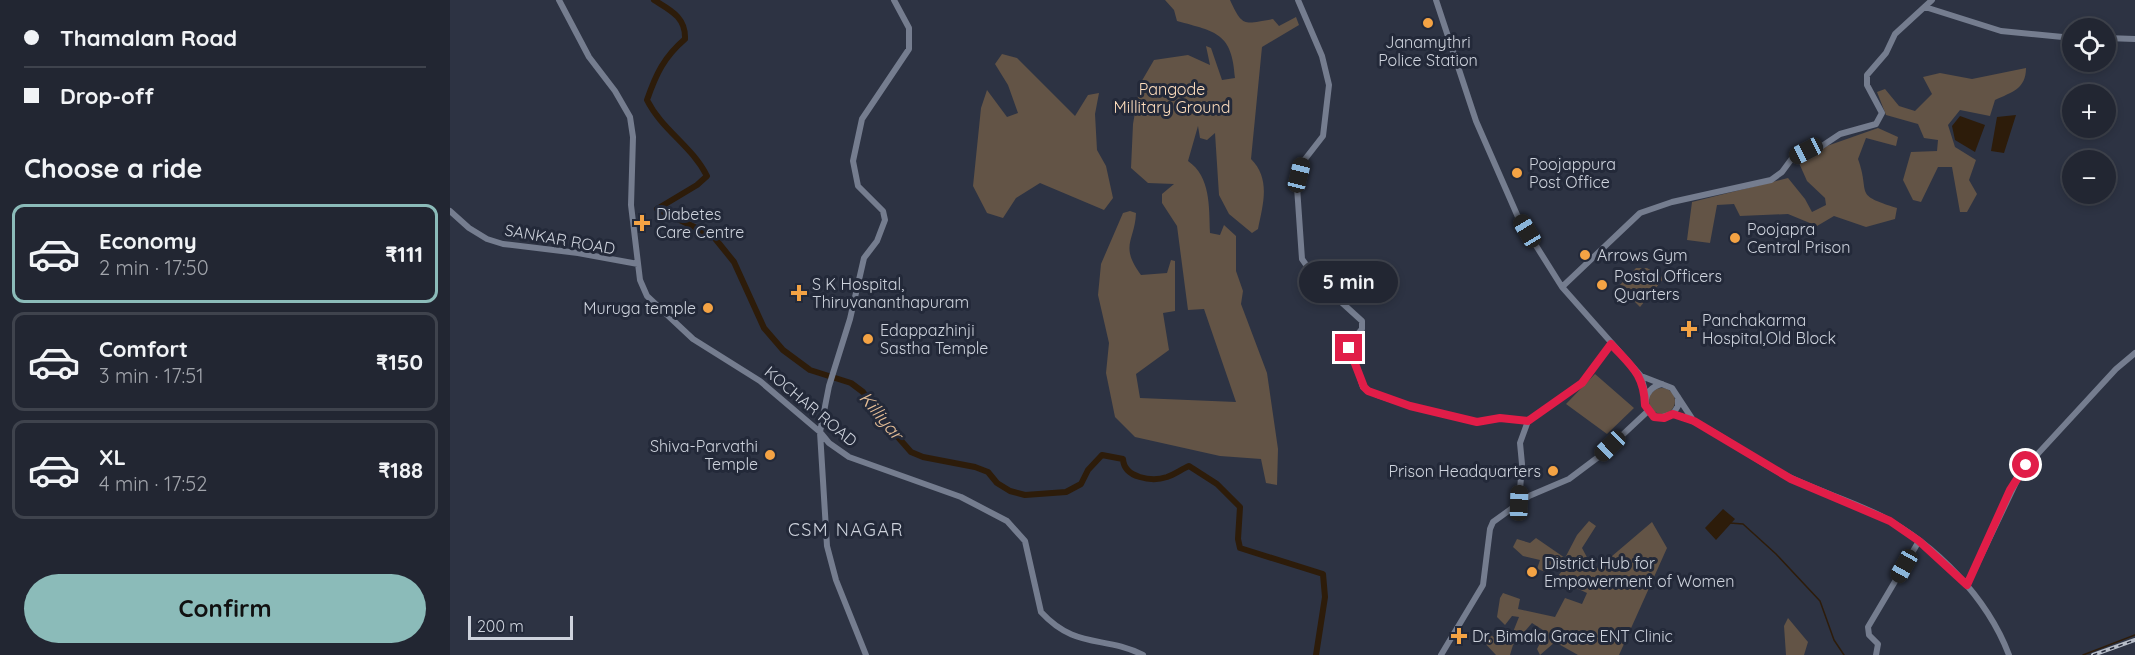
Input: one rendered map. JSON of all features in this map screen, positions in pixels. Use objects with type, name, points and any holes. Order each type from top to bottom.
[{"type":"street","name":"KOCHAR ROAD","points":[[559,0],[590,57],[619,96],[630,117],[633,137],[629,184],[640,280],[647,296],[701,345],[760,381],[820,432],[829,443],[849,457],[961,497],[1007,521],[1025,541],[1041,612],[1057,628],[1088,641],[1123,645],[1143,655]]},
{"type":"street","points":[[866,655],[836,580],[827,546],[820,432],[830,382],[864,258],[877,241],[885,220],[882,211],[858,186],[853,161],[855,138],[869,105],[893,75],[909,49],[909,28],[894,0]]},
{"type":"street","points":[[1298,0],[1322,56],[1329,85],[1323,136],[1302,163],[1297,187],[1302,259],[1321,286],[1362,321],[1362,329],[1349,345],[1364,387],[1377,395],[1410,406],[1477,422],[1500,418],[1528,421]]},
{"type":"street","points":[[1436,0],[1444,32],[1490,154],[1518,217],[1562,288],[1641,376],[1672,388],[1694,421]]},
{"type":"street","points":[[1562,288],[1640,213],[1672,202],[1771,180],[1782,172],[1793,157],[1822,146],[1840,134],[1876,124],[1882,113],[1867,85],[1867,75],[1886,53],[1895,34],[1932,0]]},
{"type":"street","points":[[1925,7],[2001,31],[2062,37]]},
{"type":"street","points":[[2116,38],[2135,39]]},
{"type":"street","name":"SANKAR ROAD","points":[[450,211],[478,234],[503,244],[578,253],[638,264]]},
{"type":"street","points":[[1519,503],[1522,464],[1520,443],[1528,421],[1582,383],[1611,344]]},
{"type":"street","points":[[1967,585],[2021,471],[2116,369],[2135,353]]},
{"type":"street","points":[[1641,376],[1648,411]]},
{"type":"street","points":[[1646,395],[1653,387],[1662,384]]},
{"type":"street","points":[[1673,414],[1678,406],[1678,397]]},
{"type":"street","points":[[1648,411],[1659,418],[1673,414],[1694,421],[1789,478],[1881,516],[1919,541],[1967,585],[1997,627],[2009,655]]},
{"type":"street","points":[[1441,655],[1483,585],[1490,529],[1493,522],[1529,496],[1569,479],[1600,455],[1648,411]]},
{"type":"street","points":[[1876,655],[1878,644],[1869,635],[1868,627],[1919,541]]},
{"type":"green space","name":"Pangode Millitary Ground","points":[[1165,0],[1230,0],[1238,15],[1246,22],[1273,19],[1279,26],[1296,17],[1299,25],[1262,47],[1251,159],[1261,175],[1264,192],[1258,229],[1252,233],[1229,214],[1219,195],[1215,133],[1207,140],[1200,138],[1198,126],[1188,161],[1196,168],[1205,184],[1209,203],[1210,233],[1220,235],[1224,225],[1236,236],[1236,271],[1243,291],[1241,304],[1267,373],[1278,449],[1277,485],[1266,483],[1261,459],[1220,456],[1135,437],[1115,417],[1106,373],[1109,343],[1098,295],[1101,264],[1123,213],[1130,211],[1136,213],[1129,250],[1134,265],[1141,275],[1167,273],[1171,260],[1175,261],[1175,311],[1163,313],[1169,350],[1136,374],[1140,398],[1236,402],[1204,309],[1188,310],[1177,226],[1162,203],[1162,194],[1174,184],[1148,183],[1131,168],[1133,124],[1140,84],[1154,60],[1188,55],[1210,65],[1206,46],[1211,48],[1222,80],[1235,78],[1226,43],[1212,32],[1177,21],[1174,10]]},
{"type":"green space","points":[[1002,54],[1017,58],[1075,116],[1088,95],[1099,93],[1095,114],[1097,150],[1106,166],[1113,198],[1104,210],[1040,183],[1016,198],[1003,218],[987,213],[973,186],[981,108],[987,90],[1007,117],[1018,113],[1008,85],[995,64]]},
{"type":"green space","points":[[2026,68],[2021,85],[1995,100],[1990,116],[1960,110],[1948,125],[1955,147],[1976,160],[1969,180],[1977,194],[1967,212],[1960,212],[1952,167],[1938,167],[1921,202],[1913,200],[1903,180],[1911,152],[1937,151],[1938,140],[1924,138],[1918,124],[1886,115],[1877,92],[1885,89],[1899,106],[1915,111],[1932,94],[1923,77],[1940,73],[1972,79]]},
{"type":"green space","points":[[1878,128],[1898,137],[1896,146],[1866,138],[1858,159],[1868,196],[1897,208],[1895,219],[1866,227],[1834,216],[1817,226],[1788,214],[1740,216],[1734,204],[1717,205],[1710,243],[1687,240],[1692,202],[1788,178],[1812,212],[1826,205],[1825,198],[1807,181],[1799,163],[1807,153]]},
{"type":"green space","points":[[1636,268],[1647,268],[1664,278],[1640,307],[1619,286]]},
{"type":"green space","points":[[1595,374],[1634,408],[1607,434],[1566,404]]},
{"type":"green space","points":[[1662,388],[1672,391],[1675,401],[1672,411],[1662,414],[1652,411],[1649,401],[1652,391]]},
{"type":"green space","points":[[1589,521],[1596,526],[1582,548],[1590,563],[1598,568],[1652,522],[1667,548],[1619,655],[1578,655],[1555,642],[1540,655],[1537,649],[1546,632],[1532,623],[1513,645],[1510,655],[1496,655],[1480,638],[1489,633],[1500,643],[1513,632],[1519,617],[1512,616],[1505,625],[1497,617],[1503,593],[1520,599],[1518,609],[1555,617],[1565,598],[1582,604],[1587,593],[1559,580],[1558,576],[1565,567],[1555,559],[1546,572],[1537,569],[1540,560],[1523,556],[1513,547],[1517,539],[1530,543],[1536,538],[1565,558],[1577,535]]},
{"type":"green space","points":[[1788,618],[1808,642],[1804,655],[1786,655],[1784,626]]},
{"type":"shaded area","points":[[2016,115],[2004,153],[1991,151],[1997,117]]},
{"type":"shaded area","points":[[1960,116],[1985,125],[1975,152],[1955,140],[1952,126]]},
{"type":"shaded area","points":[[1723,509],[1735,519],[1716,540],[1705,528]]},
{"type":"waterway","name":"Killiyar","points":[[654,0],[680,20],[685,31],[685,39],[671,52],[662,66],[647,100],[653,111],[701,165],[707,176],[697,185],[657,209],[713,236],[734,262],[764,328],[783,350],[810,370],[851,383],[863,392],[911,452],[923,457],[975,467],[988,472],[997,483],[1010,491],[1025,495],[1066,492],[1081,484],[1088,470],[1102,455],[1123,459],[1128,471],[1147,479],[1167,477],[1189,466],[1217,484],[1240,507],[1238,539],[1240,548],[1323,574],[1325,597],[1316,655]]},
{"type":"waterway","points":[[1730,523],[1743,524],[1776,554],[1820,601],[1834,640],[1844,655]]},
{"type":"waterway","points":[[2083,655],[2135,635]]},
{"type":"railway","points":[[2093,655],[2135,640]]},
{"type":"place","name":"Janamythri Police Station","points":[[1428,23]]},
{"type":"place","name":"Poojappura Post Office","points":[[1517,173]]},
{"type":"place","name":"Diabetes Care Centre","points":[[642,223]]},
{"type":"place","name":"Poojapra Central Prison","points":[[1735,238]]},
{"type":"place","name":"Arrows Gym","points":[[1585,255]]},
{"type":"place","name":"Postal Officers Quarters","points":[[1602,285]]},
{"type":"place","name":"S K Hospital, Thiruvananthapuram","points":[[799,293]]},
{"type":"place","name":"Muruga temple","points":[[708,308]]},
{"type":"place","name":"Panchakarma Hospital,Old Block","points":[[1689,329]]},
{"type":"place","name":"Edappazhinji Sastha Temple","points":[[868,339]]},
{"type":"place","name":"Shiva-Parvathi Temple","points":[[770,455]]},
{"type":"place","name":"Prison Headquarters","points":[[1553,471]]},
{"type":"place","name":"District Hub for Empowerment of Women","points":[[1532,572]]},
{"type":"place","name":"Dr. Bimala Grace ENT Clinic","points":[[1459,636]]},
{"type":"district","name":"CSM NAGAR","points":[[846,530]]},
{"type":"route","points":[[1349,348],[1364,387],[1368,391],[1400,400],[1410,406],[1477,422],[1494,418],[1528,421],[1556,404],[1582,383],[1611,344],[1641,376],[1646,395],[1645,405],[1654,417],[1664,418],[1673,414],[1694,421],[1789,478],[1881,516],[1919,541],[1967,585],[2010,490],[2026,465]]}]
